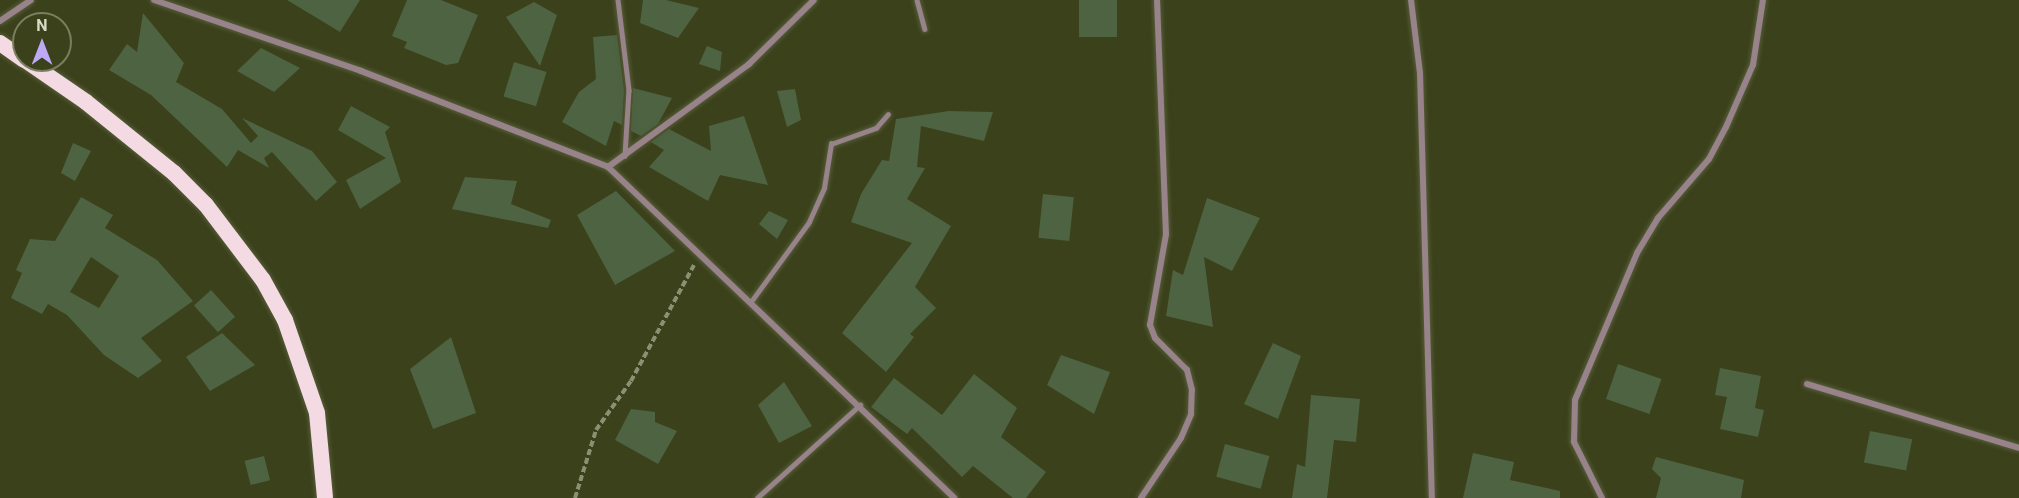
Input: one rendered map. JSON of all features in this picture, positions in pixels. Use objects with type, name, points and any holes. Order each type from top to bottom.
[{"type":"highway","points":[[42,72],[86,102],[174,173],[206,205],[262,280],[285,320],[317,413],[324,498]]},
{"type":"street","points":[[0,21],[31,0]]},
{"type":"street","points":[[154,0],[361,71],[608,167],[860,405],[954,498]]},
{"type":"street","points":[[608,167],[749,64],[814,0]]},
{"type":"street","points":[[1141,498],[1181,438],[1191,414],[1192,390],[1187,370],[1155,338],[1150,324],[1166,234],[1157,0]]},
{"type":"street","points":[[1411,0],[1420,73],[1432,498]]},
{"type":"street","points":[[1602,498],[1574,442],[1575,400],[1637,253],[1658,218],[1709,159],[1730,118],[1753,65],[1763,0]]},
{"type":"street","points":[[1807,384],[2019,448]]},
{"type":"lane","points":[[618,0],[629,90],[625,156]]},
{"type":"lane","points":[[917,0],[925,29]]},
{"type":"lane","points":[[750,303],[809,222],[824,188],[831,144],[854,132],[876,128],[888,114]]},
{"type":"lane","points":[[757,498],[860,405]]},
{"type":"path","points":[[575,498],[596,430],[631,381],[674,296],[702,254]]},
{"type":"building","points":[[287,0],[360,0],[340,32]]},
{"type":"building","points":[[407,0],[441,0],[478,15],[458,63],[446,65],[404,48],[407,42],[392,36]]},
{"type":"building","points":[[643,0],[666,0],[699,8],[678,38],[640,23]]},
{"type":"building","points":[[1079,0],[1117,0],[1117,37],[1079,37]]},
{"type":"building","points":[[534,2],[557,15],[540,66],[506,17]]},
{"type":"building","points":[[143,13],[184,63],[176,82],[222,109],[251,143],[258,136],[242,118],[312,151],[337,182],[316,201],[272,152],[264,158],[269,168],[238,150],[227,167],[151,95],[109,70],[127,44],[137,52]]},
{"type":"building","points":[[617,35],[624,90],[622,125],[614,121],[606,146],[562,122],[579,92],[596,79],[593,37]]},
{"type":"building","points":[[707,46],[722,52],[720,71],[699,64]]},
{"type":"building","points":[[261,48],[300,68],[274,92],[237,71]]},
{"type":"building","points":[[514,62],[547,72],[536,106],[503,96]]},
{"type":"building","points":[[633,88],[672,98],[658,124],[641,136],[631,131]]},
{"type":"building","points":[[795,89],[801,120],[787,127],[777,91]]},
{"type":"building","points":[[351,106],[390,127],[385,132],[401,182],[360,209],[346,180],[386,158],[338,130]]},
{"type":"building","points":[[949,111],[993,112],[984,141],[921,126],[917,167],[925,168],[907,199],[951,226],[915,287],[936,308],[910,334],[914,337],[886,372],[842,333],[912,243],[851,222],[861,194],[882,160],[889,161],[896,119]]},
{"type":"building","points":[[744,116],[768,185],[720,175],[708,201],[649,167],[664,150],[651,142],[669,129],[711,151],[709,126]]},
{"type":"building","points":[[73,143],[91,151],[75,181],[61,173]]},
{"type":"building","points":[[465,177],[517,181],[511,204],[551,220],[548,228],[452,209]]},
{"type":"building","points":[[616,191],[675,251],[615,285],[577,215]]},
{"type":"building","points":[[1043,194],[1074,197],[1069,241],[1038,238]]},
{"type":"building","points":[[81,197],[113,215],[105,228],[157,260],[193,301],[141,338],[162,361],[138,378],[104,355],[67,315],[48,304],[42,314],[11,298],[22,273],[16,270],[30,239],[55,241]],"holes":[[[91,257],[119,276],[99,308],[70,292]]]},
{"type":"building","points":[[1207,198],[1260,218],[1232,271],[1204,257],[1213,327],[1166,316],[1173,270],[1183,275]]},
{"type":"building","points":[[769,211],[788,220],[777,239],[759,224]]},
{"type":"building","points":[[211,290],[235,317],[218,332],[194,305]]},
{"type":"building","points":[[222,333],[255,365],[210,391],[186,357]]},
{"type":"building","points":[[451,337],[476,413],[433,429],[410,369]]},
{"type":"building","points":[[1273,343],[1301,356],[1278,419],[1244,404]]},
{"type":"building","points":[[1061,355],[1110,372],[1094,414],[1047,385]]},
{"type":"building","points":[[1618,364],[1661,379],[1649,414],[1606,399]]},
{"type":"building","points":[[1720,368],[1761,376],[1755,408],[1764,410],[1758,437],[1720,429],[1727,397],[1715,395]]},
{"type":"building","points":[[974,374],[1017,408],[1001,437],[1046,472],[1026,498],[1013,498],[973,466],[962,477],[912,428],[907,434],[871,407],[894,378],[942,415]]},
{"type":"building","points":[[784,382],[812,426],[779,443],[758,405]]},
{"type":"building","points":[[1311,395],[1360,399],[1356,442],[1334,440],[1327,498],[1292,498],[1297,464],[1305,467]]},
{"type":"building","points":[[631,409],[655,412],[655,422],[677,431],[658,464],[615,440]]},
{"type":"building","points":[[1870,431],[1912,439],[1906,471],[1864,462]]},
{"type":"building","points":[[1225,444],[1269,456],[1261,489],[1216,477]]},
{"type":"building","points":[[1473,453],[1514,462],[1510,480],[1560,491],[1560,498],[1463,498]]},
{"type":"building","points":[[264,456],[270,480],[251,485],[245,461]]},
{"type":"building","points":[[1656,457],[1744,480],[1741,498],[1656,498],[1661,478],[1652,469]]}]
